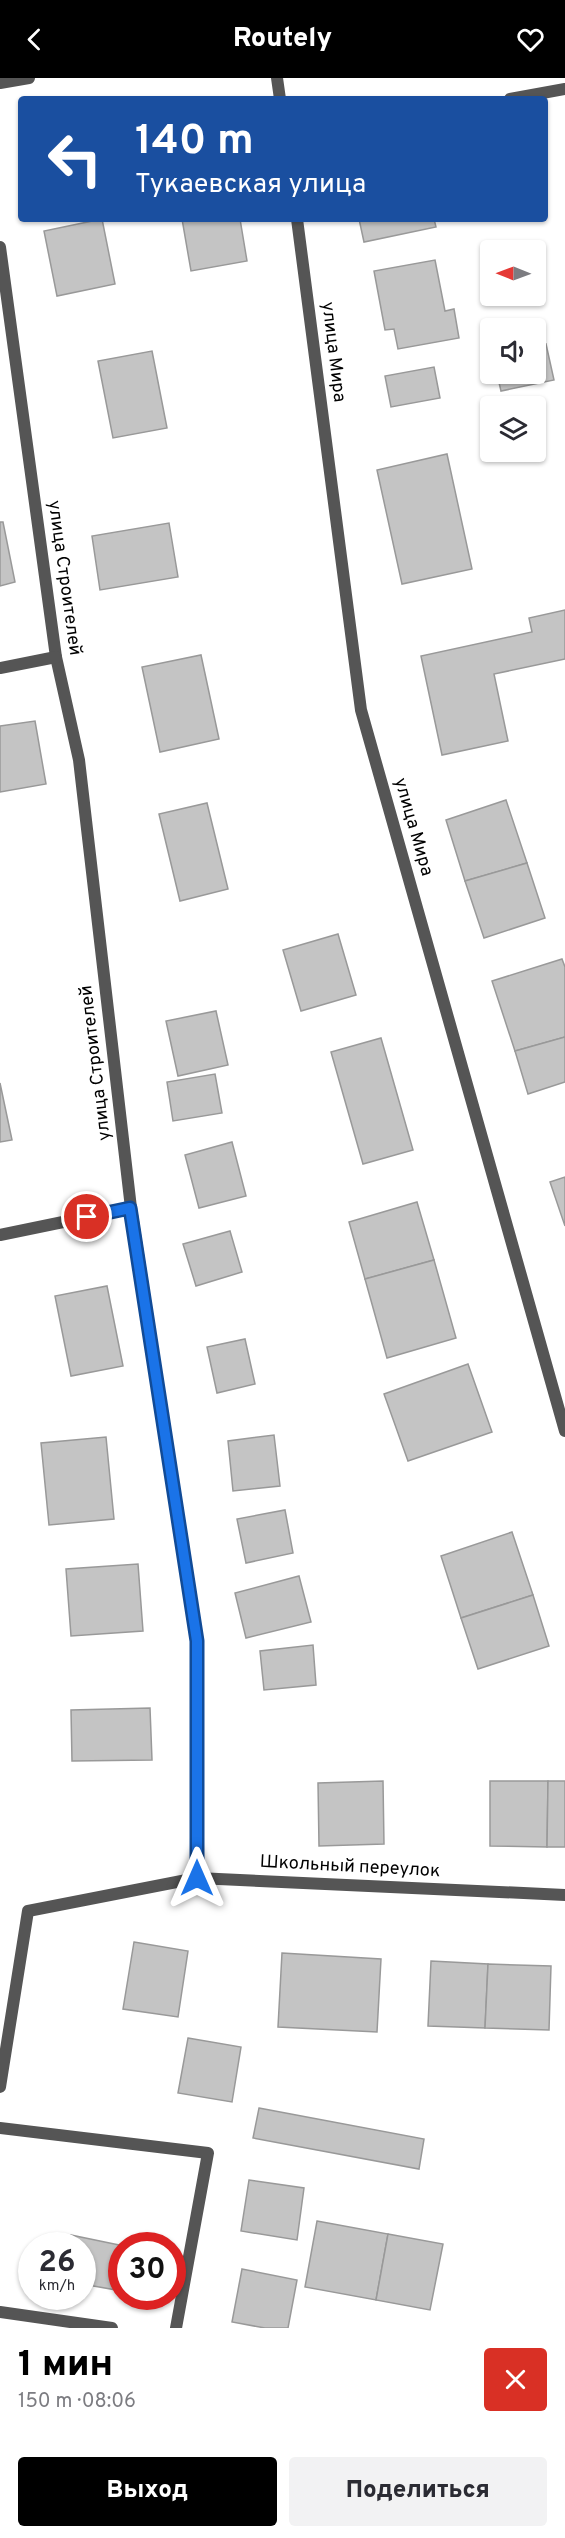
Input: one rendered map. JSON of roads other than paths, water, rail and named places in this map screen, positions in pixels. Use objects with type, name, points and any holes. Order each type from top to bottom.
[{"type":"street","points":[[0,83],[29,78]]},
{"type":"street","points":[[277,78],[280,96]]},
{"type":"street","points":[[526,96],[565,89]]},
{"type":"street","name":"улица Мира","points":[[297,222],[361,710],[565,1431]]},
{"type":"street","name":"улица Строителей","points":[[0,246],[56,657],[79,760],[130,1208],[197,1641],[197,1878]]},
{"type":"street","points":[[0,668],[56,657]]},
{"type":"street","points":[[0,1235],[130,1208]]},
{"type":"street","name":"Школьный переулок","points":[[0,2087],[28,1911],[197,1878],[565,1895]]},
{"type":"street","points":[[0,2127],[208,2153],[176,2328]]},
{"type":"street","points":[[0,2312],[112,2328]]}]
